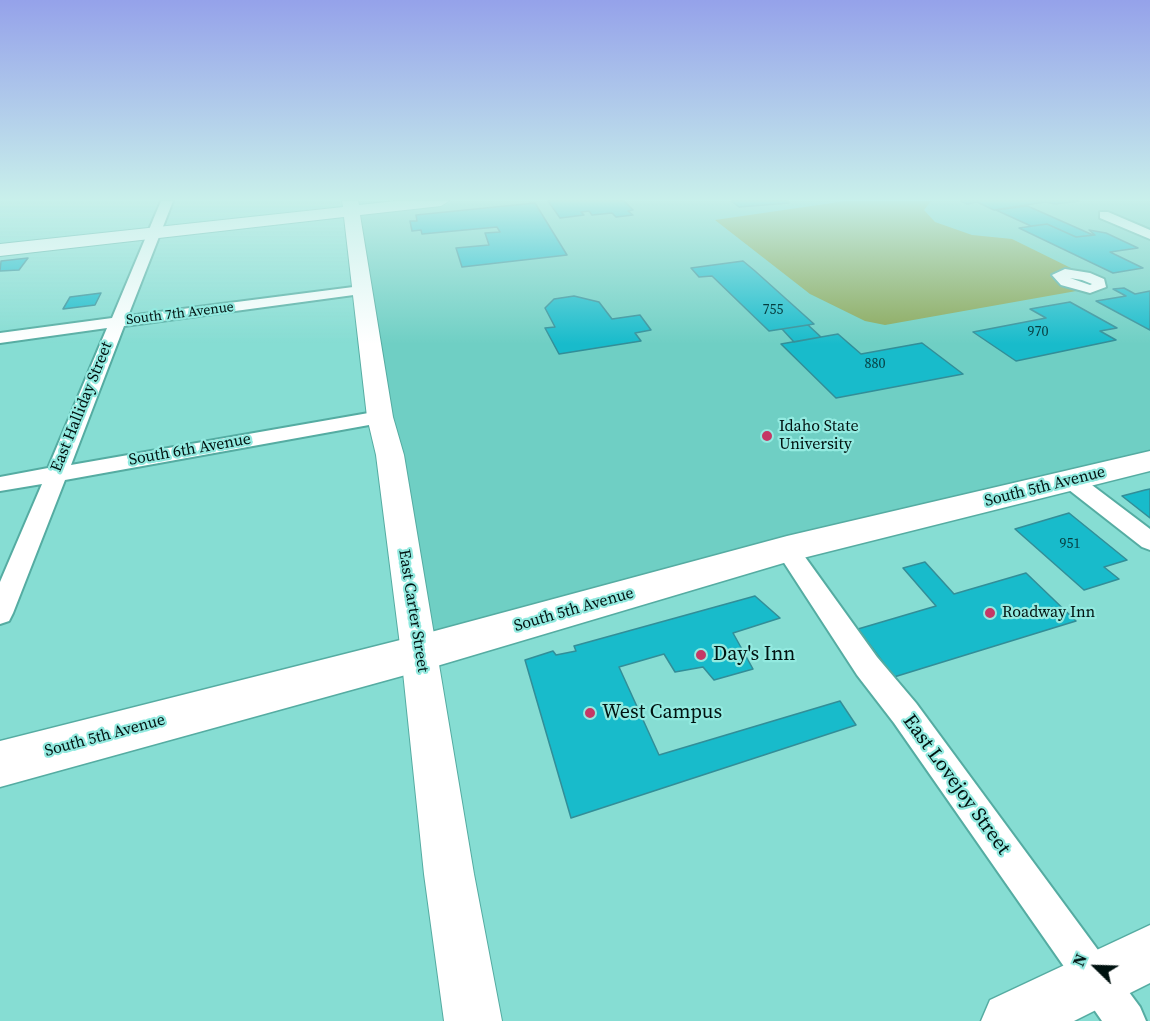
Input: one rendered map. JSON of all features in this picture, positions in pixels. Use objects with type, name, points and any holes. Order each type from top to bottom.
[{"type":"main road","name":"South 5th Avenue","points":[[0,764],[420,653],[787,549],[1150,461]]},
{"type":"main road","points":[[1011,1021],[1110,1000],[1150,953]]},
{"type":"street","name":"East Halliday Street","points":[[0,613],[54,475],[149,249]]},
{"type":"street","name":"East Carter Street","points":[[356,249],[380,417],[390,455],[420,653],[449,874],[473,1021]]},
{"type":"street","name":"South 7th Avenue","points":[[0,338],[361,290]]},
{"type":"street","name":"South 6th Avenue","points":[[0,483],[380,417]]},
{"type":"street","points":[[1072,481],[1150,541]]},
{"type":"street","name":"East Lovejoy Street","points":[[787,549],[867,666],[905,713],[1110,1000]]},
{"type":"shaded area","name":"Idaho State University","points":[[358,249],[1150,249],[1150,461],[420,653],[413,506],[390,455]]},
{"type":"shaded area","points":[[752,249],[1032,249],[1077,271],[1062,272],[1082,290],[885,325],[865,321],[810,294]]},
{"type":"building","points":[[456,249],[563,249],[567,255],[462,267]]},
{"type":"building","points":[[1062,249],[1133,249],[1110,252],[1143,268],[1113,273]]},
{"type":"building","points":[[28,258],[19,270],[0,271],[1,261]]},
{"type":"building","points":[[743,261],[814,324],[769,331],[712,276],[699,277],[691,268]]},
{"type":"building","points":[[1124,288],[1135,294],[1150,291],[1150,330],[1096,301],[1126,296],[1113,289]]},
{"type":"building","points":[[101,293],[95,305],[63,309],[70,297]]},
{"type":"building","points":[[574,296],[599,302],[612,319],[640,315],[651,330],[635,333],[641,341],[559,354],[545,328],[555,327],[545,308],[554,299]]},
{"type":"building","points":[[1070,302],[1117,328],[1100,331],[1116,340],[1016,361],[973,332],[1046,318],[1030,309]]},
{"type":"building","points":[[808,325],[821,337],[794,342],[782,329]]},
{"type":"building","points":[[838,334],[861,354],[922,343],[963,374],[836,398],[781,344]]},
{"type":"building","points":[[1150,489],[1150,518],[1122,496]]},
{"type":"building","points":[[1069,513],[1127,560],[1104,567],[1119,579],[1084,590],[1015,529]]},
{"type":"building","name":"Roadway Inn","points":[[925,562],[954,594],[1026,573],[1076,621],[894,677],[858,629],[936,606],[903,568]]},
{"type":"building","name":"West Campus","points":[[755,596],[780,618],[733,633],[753,669],[714,680],[703,667],[675,672],[664,654],[619,667],[659,755],[840,701],[856,725],[571,818],[525,660],[553,651],[556,655],[576,651],[574,646]]},
{"type":"place","name":"Idaho State University","points":[[767,436]]},
{"type":"place","name":"Roadway Inn","points":[[990,613]]},
{"type":"place","name":"Day's Inn","points":[[701,655]]},
{"type":"place","name":"West Campus","points":[[590,713]]}]
